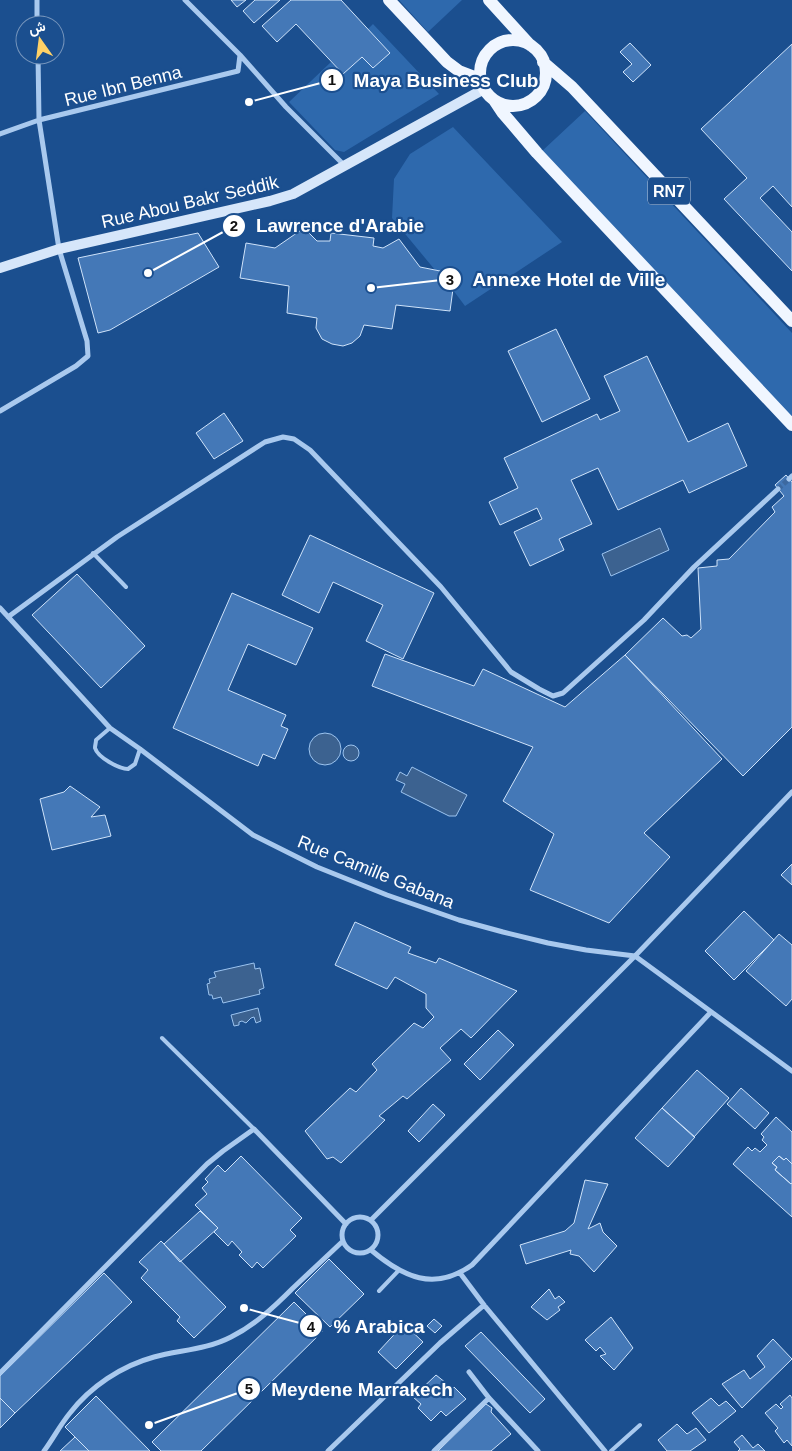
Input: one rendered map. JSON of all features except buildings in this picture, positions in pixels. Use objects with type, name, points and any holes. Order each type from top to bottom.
[{"type":"main road","points":[[389,0],[447,62],[482,84]]},
{"type":"main road","name":"RN7","points":[[489,0],[536,50],[543,62],[572,87],[792,321]]},
{"type":"main road","points":[[530,45],[510,40],[492,48],[483,60],[480,69],[482,84],[488,95],[505,105],[516,106],[533,99],[545,79],[543,62]]},
{"type":"main road","points":[[494,100],[536,153],[792,425]]},
{"type":"street","points":[[37,0],[37,15]]},
{"type":"street","points":[[185,0],[240,56],[286,108],[345,166]]},
{"type":"street","name":"Rue Ibn Benna","points":[[0,134],[39,120],[238,70],[240,56]]},
{"type":"street","points":[[0,411],[88,356],[87,341],[59,249],[39,120],[38,65]]},
{"type":"street","name":"Rue Abou Bakr Seddik","points":[[0,268],[59,249],[283,198],[302,190],[345,166],[482,84]]},
{"type":"street","points":[[8,617],[94,553],[265,442],[283,437],[294,439],[316,456],[441,586],[511,672],[553,696],[563,694],[644,620],[694,567],[778,489]]},
{"type":"street","name":"Rue Camille Gabana","points":[[0,608],[110,728],[140,748],[253,835],[317,867],[387,895],[459,920],[503,932],[586,950],[634,956],[792,1071]]},
{"type":"street","points":[[371,1220],[634,956],[792,792]]},
{"type":"street","points":[[371,1250],[382,1260],[410,1275],[426,1279],[447,1278],[460,1274],[472,1265],[711,1012]]},
{"type":"street","points":[[0,1373],[207,1164],[254,1129],[346,1224]]},
{"type":"street","points":[[360,1216],[371,1220],[378,1229],[379,1235],[378,1241],[371,1250],[362,1254],[348,1249],[343,1241],[342,1232],[346,1224],[360,1216]]},
{"type":"street","points":[[44,1451],[82,1399],[107,1379],[133,1364],[215,1344],[239,1333],[264,1315],[343,1241]]},
{"type":"street","points":[[460,1274],[605,1451]]},
{"type":"street","points":[[328,1451],[440,1343],[484,1305]]},
{"type":"street","points":[[469,1372],[489,1398],[538,1451]]},
{"type":"street","points":[[434,1451],[489,1398]]},
{"type":"lane","points":[[94,553],[126,587]]},
{"type":"lane","points":[[110,728],[96,740],[95,748],[99,754],[119,768],[128,769],[135,764],[140,748]]},
{"type":"lane","points":[[162,1038],[254,1129]]},
{"type":"lane","points":[[379,1291],[399,1270]]},
{"type":"lane","points":[[611,1451],[640,1425]]},
{"type":"shaded area","points":[[399,0],[462,0],[428,32]]},
{"type":"shaded area","points":[[373,24],[439,94],[344,152],[335,150],[289,102],[331,62],[343,74],[362,57],[373,68],[390,53],[368,29]]},
{"type":"shaded area","points":[[585,111],[792,333],[792,420],[541,152]]},
{"type":"shaded area","points":[[453,127],[562,242],[465,306],[392,218],[394,179],[410,154]]},
{"type":"shaded area","points":[[660,528],[669,550],[611,576],[602,554]]},
{"type":"shaded area","points":[[325,733],[331,734],[336,738],[340,743],[340,755],[336,760],[331,764],[325,765],[319,764],[314,760],[310,755],[309,749],[310,743],[314,738],[319,734]]},
{"type":"shaded area","points":[[351,745],[357,747],[359,753],[357,759],[351,761],[345,759],[343,753],[345,747]]},
{"type":"shaded area","points":[[412,767],[467,795],[456,816],[449,816],[401,792],[405,784],[396,780],[400,772],[407,776]]},
{"type":"shaded area","points":[[254,963],[255,969],[260,968],[264,988],[259,990],[260,994],[223,1003],[221,997],[213,999],[212,995],[209,995],[207,984],[210,983],[209,979],[216,977],[214,972]]},
{"type":"shaded area","points":[[258,1008],[261,1021],[256,1023],[254,1017],[246,1023],[242,1021],[239,1022],[239,1025],[234,1026],[231,1015]]},
{"type":"tunnel","points":[[778,489],[789,479]]},
{"type":"place","name":"Maya Business Club","points":[[249,102]]},
{"type":"place","name":"Lawrence d'Arabie","points":[[148,273]]},
{"type":"place","name":"Annexe Hotel de Ville","points":[[371,288]]},
{"type":"place","name":"% Arabica","points":[[244,1308]]},
{"type":"place","name":"Meydene Marrakech","points":[[149,1425]]}]
